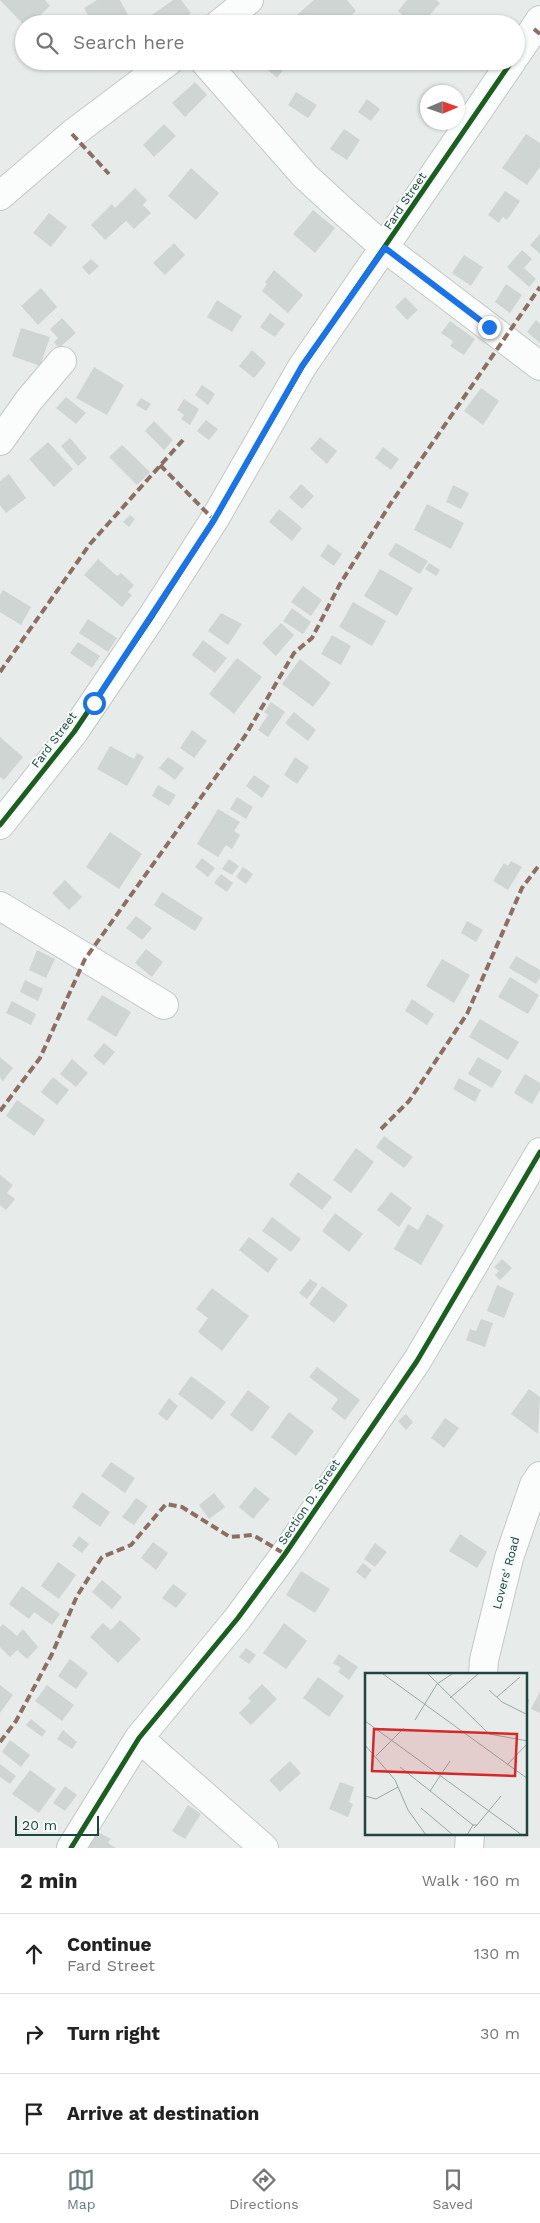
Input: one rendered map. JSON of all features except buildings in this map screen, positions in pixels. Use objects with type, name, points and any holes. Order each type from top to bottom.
[{"type":"street","points":[[230,15],[249,0]]},
{"type":"street","points":[[525,42],[540,20]]},
{"type":"street","points":[[0,196],[72,134],[157,70]]},
{"type":"street","points":[[212,70],[305,176],[385,248],[540,366]]},
{"type":"street","name":"Fard Street","points":[[0,825],[74,732],[153,615],[214,520],[302,366],[506,70]]},
{"type":"street","points":[[0,440],[29,400],[62,361]]},
{"type":"street","points":[[0,906],[164,1005]]},
{"type":"street","name":"Section D. Street","points":[[71,1848],[138,1738],[244,1610],[285,1554],[417,1361],[540,1152]]},
{"type":"street","name":"Lovers' Road","points":[[483,1673],[484,1660],[509,1558],[534,1485],[540,1476]]},
{"type":"street","points":[[138,1738],[264,1848]]},
{"type":"marked path","points":[[534,29],[540,34]]},
{"type":"marked path","points":[[72,134],[109,174]]},
{"type":"marked path","points":[[0,1111],[40,1058],[85,959],[245,736],[294,653],[312,638],[340,584],[391,503],[540,287]]},
{"type":"marked path","points":[[0,672],[90,544],[183,440]]},
{"type":"marked path","points":[[160,465],[214,520]]},
{"type":"marked path","points":[[381,1129],[409,1101],[467,1014],[522,888],[540,864]]},
{"type":"marked path","points":[[0,1742],[16,1721],[52,1654],[77,1596],[102,1557],[131,1545],[166,1504],[182,1507],[230,1537],[253,1535],[285,1554]]},
{"type":"cycle path","points":[[0,825],[74,732],[153,615],[214,520],[302,367],[506,70]]},
{"type":"cycle path","points":[[71,1848],[139,1738],[238,1618],[285,1554],[417,1361],[540,1152]]},
{"type":"route","points":[[94,703],[214,520],[302,366],[385,248],[489,327]]}]
